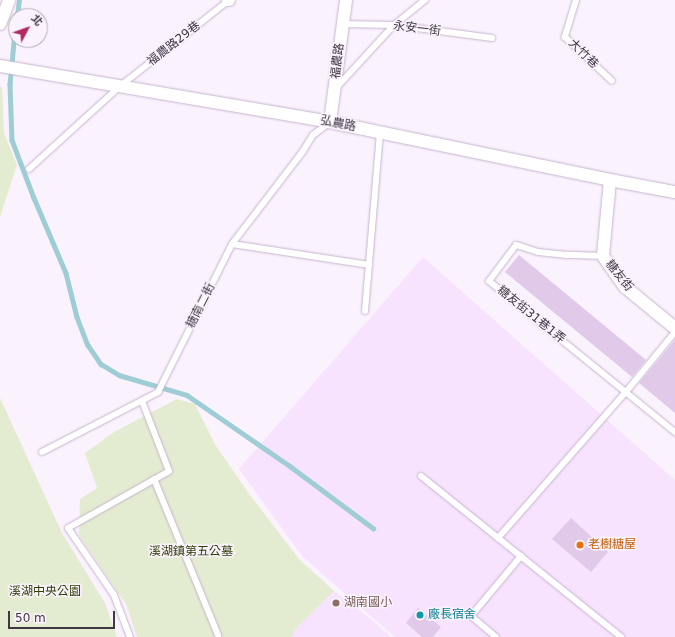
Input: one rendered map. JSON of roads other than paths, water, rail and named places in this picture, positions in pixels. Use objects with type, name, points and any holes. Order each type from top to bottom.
[{"type":"street","points":[[0,24],[9,0]]},
{"type":"street","name":"福農路","points":[[330,122],[346,0]]},
{"type":"street","name":"弘農路","points":[[2,66],[330,122],[675,192]]},
{"type":"street","name":"糖友街","points":[[610,180],[603,256],[625,287],[675,328]]},
{"type":"lane","name":"福農路29巷","points":[[29,169],[119,87],[228,0]]},
{"type":"lane","points":[[334,91],[394,25],[425,0]]},
{"type":"lane","name":"大竹巷","points":[[576,0],[565,37],[612,81]]},
{"type":"lane","name":"永安一街","points":[[342,24],[394,25],[492,38]]},
{"type":"lane","name":"糖南二街","points":[[42,452],[158,392],[232,244],[303,151],[313,135],[330,122]]},
{"type":"lane","points":[[365,311],[380,132]]},
{"type":"lane","points":[[232,244],[369,265]]},
{"type":"lane","name":"糖友街31巷1弄","points":[[603,256],[567,255],[538,252],[516,245],[489,281],[625,393],[675,432]]},
{"type":"lane","points":[[498,538],[625,393],[675,332]]},
{"type":"lane","points":[[130,637],[114,595],[68,528],[169,471],[142,400]]},
{"type":"lane","points":[[421,476],[621,637]]},
{"type":"lane","points":[[154,479],[218,635]]},
{"type":"lane","points":[[496,637],[471,616],[521,556]]},
{"type":"waterway","points":[[18,8],[19,0]]},
{"type":"waterway","points":[[13,48],[10,84],[12,140],[34,198],[66,273],[77,317],[88,345],[101,364],[119,375],[187,395],[290,466],[373,528]]},
{"type":"place","name":"老樹糖屋","points":[[580,545]]},
{"type":"place","name":"湖南國小","points":[[336,603]]},
{"type":"place","name":"廠長宿舍","points":[[420,615]]},
{"type":"park label","name":"溪湖鎮第五公墓","points":[[191,552]]},
{"type":"park label","name":"溪湖中央公園","points":[[45,592]]}]
